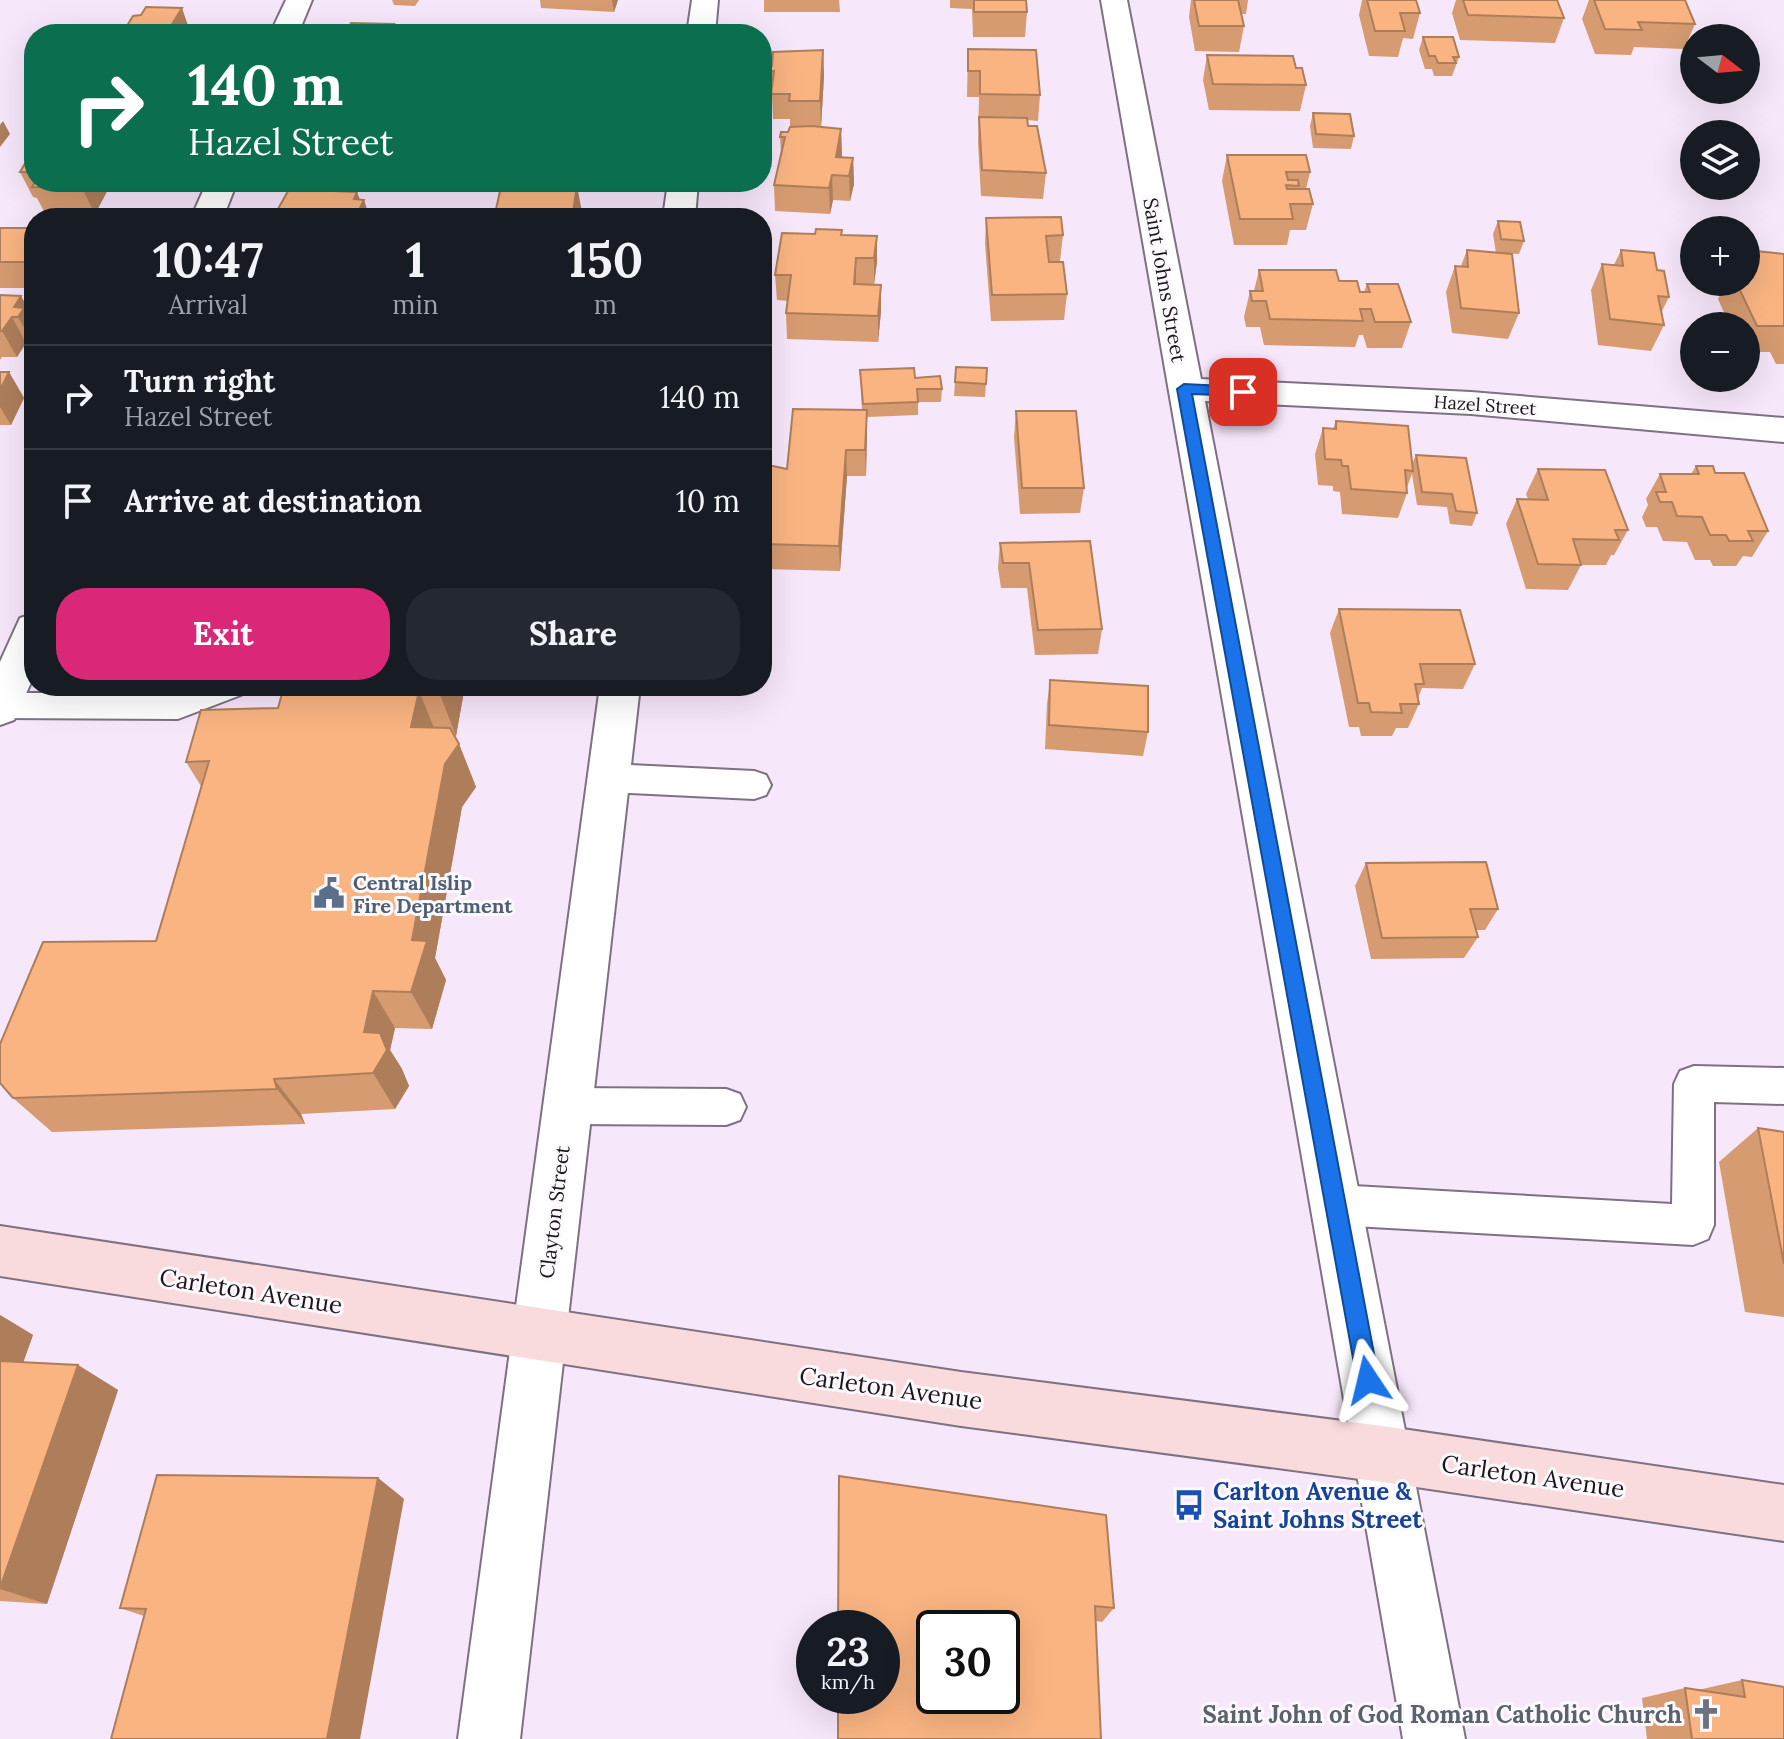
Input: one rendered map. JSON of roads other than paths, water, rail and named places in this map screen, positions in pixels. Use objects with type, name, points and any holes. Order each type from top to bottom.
[{"type":"main road","name":"Carleton Avenue","points":[[0,1251],[977,1401],[1382,1454],[1784,1513]]},
{"type":"street","points":[[288,24],[299,0]]},
{"type":"street","points":[[702,24],[705,0]]},
{"type":"street","name":"Saint Johns Street","points":[[1114,0],[1434,1739]]},
{"type":"street","name":"Hazel Street","points":[[1184,389],[1471,403],[1784,430]]},
{"type":"street","points":[[1,707],[24,652]]},
{"type":"street","name":"Clayton Street","points":[[489,1739],[619,696]]},
{"type":"lane","points":[[1,707],[178,706],[204,696]]},
{"type":"lane","points":[[609,778],[754,785]]},
{"type":"lane","points":[[1336,1205],[1693,1225],[1694,1084],[1784,1086]]},
{"type":"lane","points":[[568,1106],[726,1107]]},
{"type":"place","name":"Central Islip Fire Department","points":[[329,893]]},
{"type":"place","name":"Carlton Avenue & Saint Johns Street","points":[[1189,1505]]},
{"type":"place","name":"Saint John of God Roman Catholic Church","points":[[1706,1714]]}]
